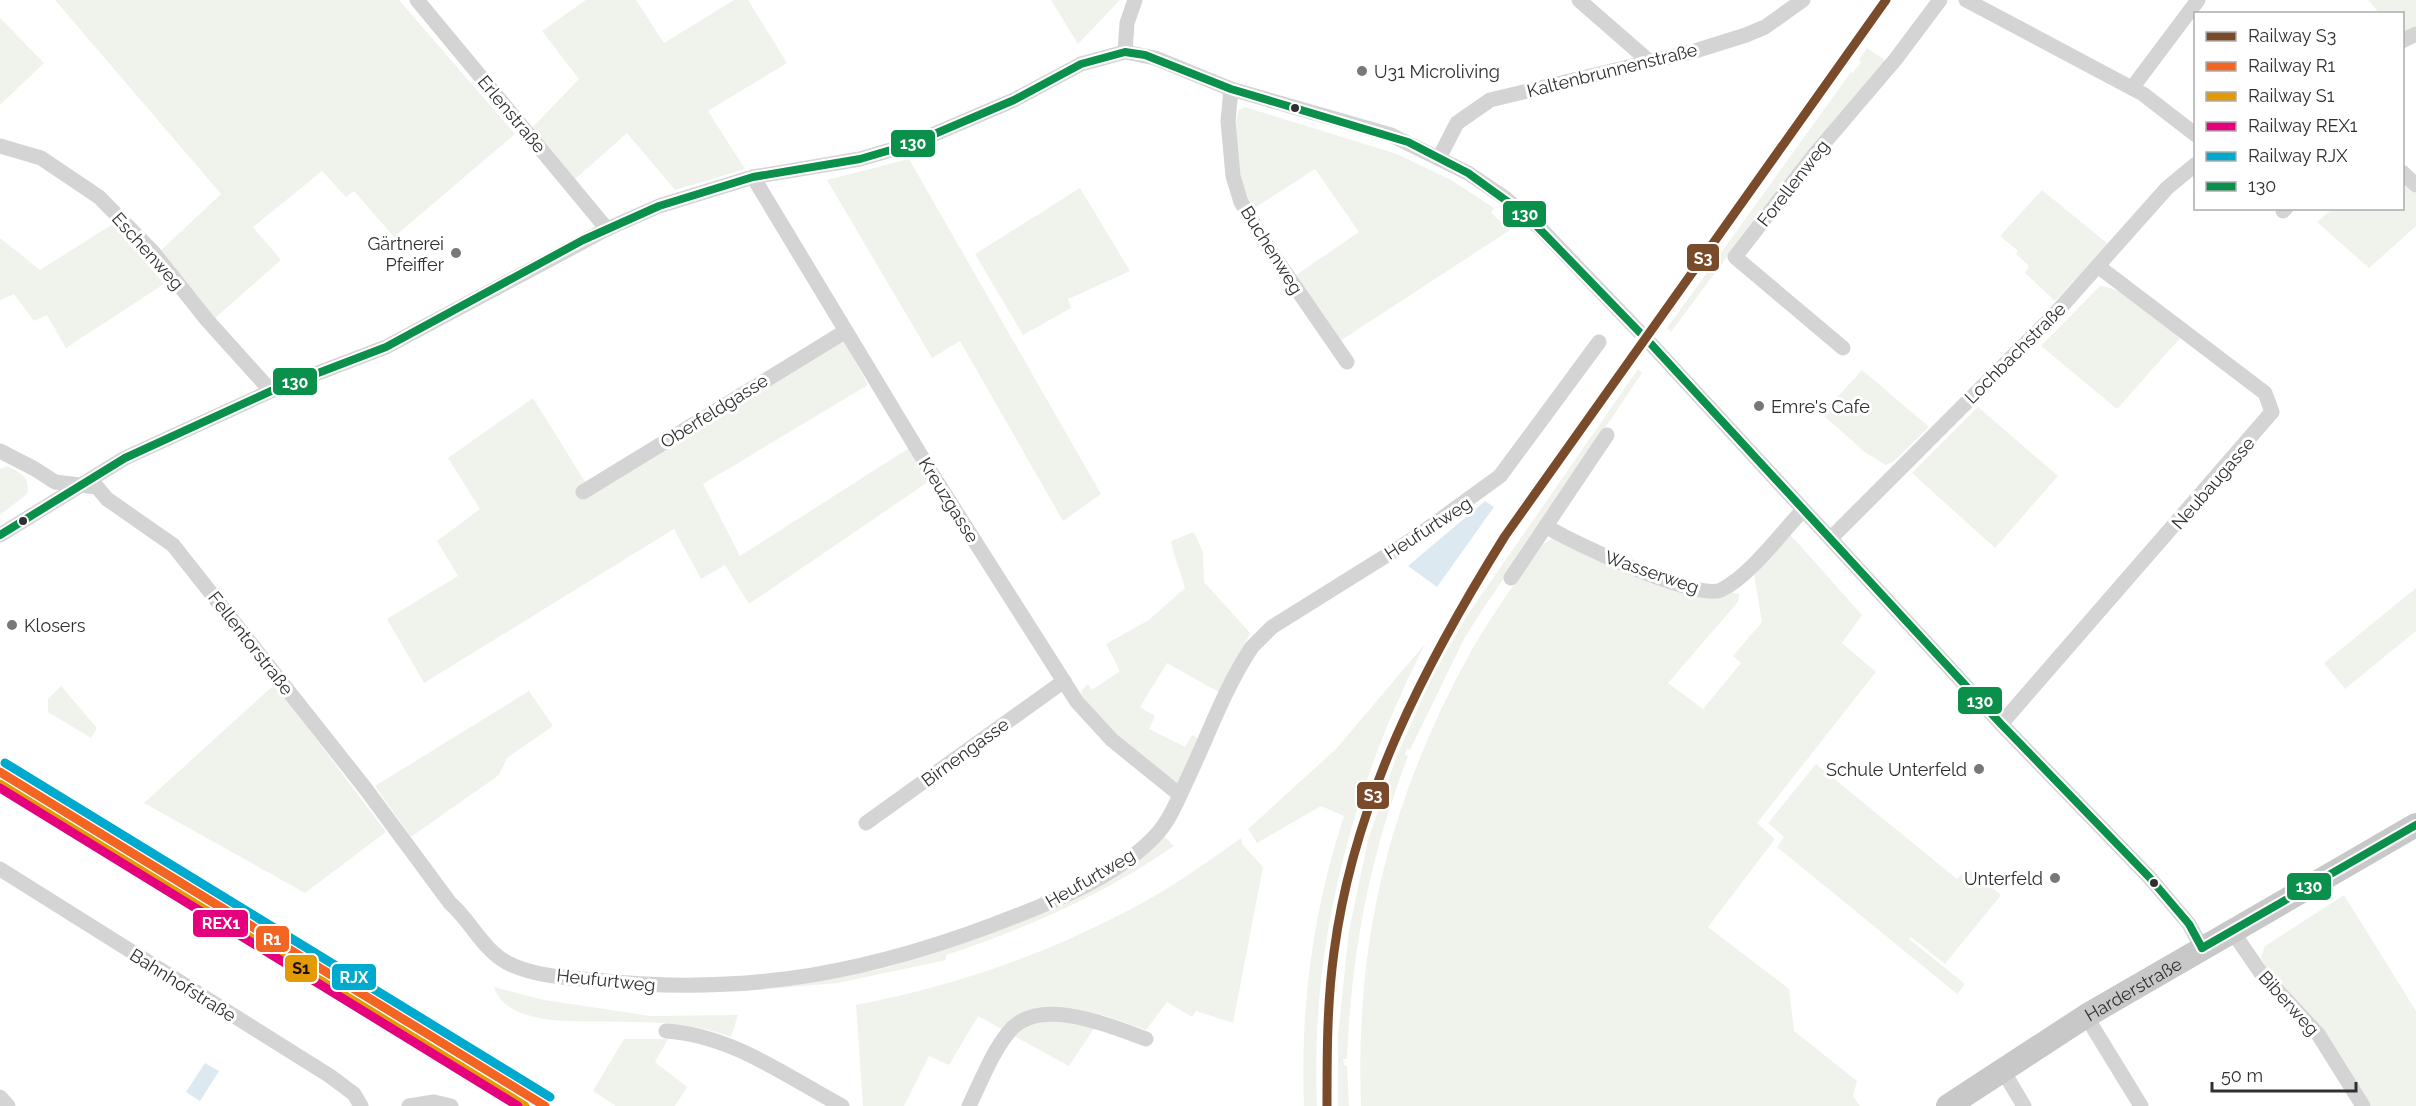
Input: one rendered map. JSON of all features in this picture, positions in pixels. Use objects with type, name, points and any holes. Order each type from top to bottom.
[{"type":"main road","name":"Harderstraße","points":[[1948,1106],[2086,1016],[2416,825]]},
{"type":"street","name":"Erlenstraße","points":[[417,0],[607,229]]},
{"type":"street","points":[[1125,52],[1127,23],[1135,0]]},
{"type":"street","points":[[1579,0],[1650,62]]},
{"type":"street","name":"Kaltenbrunnenstraße","points":[[1439,158],[1457,123],[1490,100],[1650,62],[1757,32],[1803,0]]},
{"type":"street","name":"Forellenweg","points":[[1843,348],[1735,257],[1814,155],[1895,60],[1940,0]]},
{"type":"street","points":[[1966,0],[2132,88],[2194,134]]},
{"type":"street","points":[[2132,88],[2198,0]]},
{"type":"street","points":[[0,535],[125,458],[271,391],[386,347],[607,229],[660,206],[753,177],[860,159],[911,144],[1014,100],[1081,64],[1125,52],[1155,58],[1231,89],[1368,128],[1439,158],[1486,185],[1526,214],[1630,322]]},
{"type":"street","name":"Buchenweg","points":[[1231,89],[1228,121],[1233,176],[1241,202],[1267,246],[1347,362]]},
{"type":"street","name":"Eschenweg","points":[[0,146],[41,158],[99,197],[153,252],[207,320],[271,391]]},
{"type":"street","name":"Lochbachstraße","points":[[1831,538],[2099,267],[2167,188],[2194,166]]},
{"type":"street","points":[[2404,173],[2416,185]]},
{"type":"street","name":"Kreuzgasse","points":[[753,177],[934,477],[1082,708],[1102,731],[1180,795]]},
{"type":"street","name":"Neubaugasse","points":[[2001,724],[2272,412],[2265,393],[2099,267]]},
{"type":"street","name":"Oberfeldgasse","points":[[583,492],[846,331]]},
{"type":"street","name":"Heufurtweg","points":[[450,903],[465,917],[495,955],[510,964],[544,973],[606,982],[700,987],[816,975],[876,963],[931,948],[1065,895],[1116,867],[1145,846],[1165,824],[1252,647],[1272,627],[1416,537],[1500,476],[1599,342]]},
{"type":"street","points":[[1651,344],[2001,724],[2149,877],[2189,924],[2202,948]]},
{"type":"street","points":[[1511,578],[1606,435]]},
{"type":"street","name":"Fellentorstraße","points":[[0,451],[55,482],[98,487],[108,499],[173,546],[365,788],[450,903]]},
{"type":"street","name":"Wasserweg","points":[[1546,526],[1608,557],[1680,585],[1718,591],[1744,572],[1803,510]]},
{"type":"street","name":"Birnengasse","points":[[866,823],[1064,681]]},
{"type":"street","name":"Bahnhofstraße","points":[[0,869],[330,1076],[354,1094],[361,1106]]},
{"type":"street","name":"Biberweg","points":[[2232,931],[2261,973],[2318,1034],[2362,1106]]},
{"type":"street","points":[[969,1106],[1009,1031],[1023,1020],[1041,1015],[1069,1016],[1096,1021],[1146,1039]]},
{"type":"street","points":[[2086,1016],[2141,1106]]},
{"type":"street","points":[[666,1031],[702,1035],[725,1043],[842,1106]]},
{"type":"street","points":[[2002,1069],[2024,1106]]},
{"type":"street","points":[[0,1097],[8,1106]]},
{"type":"street","points":[[409,1106],[434,1102],[451,1106]]},
{"type":"shaded area","points":[[55,0],[399,0],[515,134],[394,237],[354,191],[346,197],[322,171],[253,227],[281,260],[214,319],[158,253],[221,194]]},
{"type":"shaded area","points":[[586,0],[636,0],[664,43],[734,0],[748,0],[787,63],[708,111],[745,169],[675,190],[627,133],[573,181],[529,131],[579,79],[542,31]]},
{"type":"shaded area","points":[[1051,0],[1120,0],[1078,44]]},
{"type":"shaded area","points":[[2368,0],[2416,0],[2416,27],[2404,34],[2404,12],[2378,12]]},
{"type":"shaded area","points":[[0,18],[44,63],[0,105]]},
{"type":"shaded area","points":[[1867,48],[1886,61],[1741,238],[1671,332],[1667,328],[1851,72],[1853,73],[1861,62],[1859,60]]},
{"type":"shaded area","points":[[1245,107],[1397,154],[1451,180],[1494,208],[1491,213],[1510,230],[1340,341],[1296,275],[1359,232],[1315,169],[1253,209],[1240,174],[1235,147],[1236,121],[1239,110]]},
{"type":"shaded area","points":[[909,159],[1101,494],[1063,521],[960,341],[932,358],[827,180]]},
{"type":"shaded area","points":[[2404,180],[2416,192],[2416,226],[2369,268],[2317,222],[2331,210],[2404,210]]},
{"type":"shaded area","points":[[1080,188],[1130,271],[1068,299],[1071,308],[1023,335],[975,254]]},
{"type":"shaded area","points":[[2042,190],[2108,244],[2055,301],[2025,273],[2029,266],[2016,254],[2018,251],[2000,236]]},
{"type":"shaded area","points":[[113,224],[164,284],[66,348],[47,315],[34,321],[14,294],[0,300],[0,238],[40,270]]},
{"type":"shaded area","points":[[2100,286],[2110,288],[2131,299],[2180,338],[2117,409],[2041,346]]},
{"type":"shaded area","points":[[843,339],[868,385],[703,484],[740,556],[909,448],[928,482],[749,604],[725,565],[701,579],[674,529],[424,683],[387,619],[458,576],[437,541],[480,509],[448,458],[533,398],[592,493]]},
{"type":"shaded area","points":[[1638,369],[1642,373],[1464,639],[1410,750],[1407,749],[1405,754],[1408,756],[1383,831],[1365,905],[1353,980],[1347,1059],[1343,1059],[1344,1065],[1347,1066],[1349,1106],[1338,1106],[1338,1035],[1349,931],[1368,840],[1395,760],[1431,679],[1466,617]]},
{"type":"shaded area","points":[[1862,370],[1929,427],[1894,461],[1886,465],[1866,453],[1822,414]]},
{"type":"shaded area","points":[[1978,407],[2058,476],[1995,548],[1912,473]]},
{"type":"shaded area","points":[[7,466],[24,476],[28,488],[27,494],[0,515],[0,469]]},
{"type":"shaded area","points":[[1485,501],[1494,507],[1437,587],[1408,566]]},
{"type":"shaded area","points":[[1194,532],[1203,552],[1204,582],[1250,633],[1222,694],[1167,663],[1140,707],[1155,716],[1149,729],[1185,747],[1192,735],[1201,740],[1179,786],[1108,729],[1095,716],[1081,691],[1088,684],[1092,690],[1120,671],[1106,644],[1149,620],[1185,588],[1171,541]]},
{"type":"shaded area","points":[[1788,532],[1862,615],[1842,643],[1876,672],[1757,823],[1775,839],[1708,927],[1789,989],[1794,1031],[1857,1081],[1853,1096],[1860,1106],[1361,1106],[1364,986],[1371,929],[1398,819],[1417,765],[1440,711],[1468,657],[1540,546],[1553,538],[1609,563],[1739,594],[1738,602],[1668,683],[1703,709],[1741,663],[1733,656],[1762,622],[1754,574]]},
{"type":"shaded area","points":[[2416,588],[2416,631],[2345,689],[2324,663]]},
{"type":"shaded area","points":[[1425,644],[1376,754],[1341,868],[1329,926],[1321,985],[1317,1045],[1317,1106],[1304,1106],[1304,1032],[1311,959],[1324,887],[1344,816],[1321,806],[1257,843],[1248,829],[1336,749]]},
{"type":"shaded area","points":[[275,684],[386,832],[305,893],[144,803]]},
{"type":"shaded area","points":[[61,686],[97,728],[91,738],[48,712],[48,699]]},
{"type":"shaded area","points":[[529,691],[553,726],[507,758],[499,775],[411,837],[375,786]]},
{"type":"shaded area","points":[[1816,764],[1957,879],[1967,868],[2001,895],[1945,964],[1911,937],[1909,939],[1965,984],[1957,994],[1777,847],[1784,837],[1768,823]]},
{"type":"shaded area","points":[[1163,835],[1174,846],[1120,880],[1035,922],[946,955],[946,960],[838,983],[722,993],[805,983],[885,968],[978,938]]},
{"type":"shaded area","points":[[1241,838],[1242,844],[1263,867],[1233,1023],[1196,1011],[1192,1017],[1167,1002],[1146,1030],[1103,1015],[1069,1066],[978,1016],[949,1065],[929,1056],[904,1106],[863,1106],[856,1005],[935,987],[1049,948],[1158,894]]},
{"type":"shaded area","points":[[2344,895],[2416,1011],[2416,1106],[2371,1106],[2323,1029],[2267,970],[2261,957],[2265,946]]},
{"type":"shaded area","points":[[494,987],[544,1000],[651,1016],[738,1015],[731,1037],[709,1030],[665,1023],[551,1020],[534,1017],[509,1007],[497,995]]},
{"type":"shaded area","points":[[624,1039],[668,1039],[655,1062],[687,1087],[675,1106],[616,1106],[593,1091]]},
{"type":"shaded area","points":[[205,1063],[219,1071],[200,1101],[186,1092]]},
{"type":"tunnel","points":[[1630,322],[1651,344]]},
{"type":"rail line","name":"S3","points":[[1327,1106],[1330,990],[1344,896],[1358,841],[1376,787],[1421,684],[1447,634],[1505,536],[1886,0]]},
{"type":"rail line","name":"RJX","points":[[5,763],[550,1097]]},
{"type":"rail line","name":"R1","points":[[0,772],[545,1106]]},
{"type":"rail line","name":"S1","points":[[0,784],[525,1106]]},
{"type":"rail line","name":"REX1","points":[[0,788],[518,1106]]},
{"type":"transit line","name":"130","points":[[0,535],[125,458],[271,391],[386,347],[583,240],[659,206],[753,177],[860,159],[911,144],[1014,100],[1081,64],[1125,52],[1145,55],[1231,89],[1408,142],[1468,173],[1526,215],[1651,344],[2001,724],[2149,877],[2189,924],[2202,948]]},
{"type":"transit line","name":"130","points":[[2202,948],[2416,825]]},
{"type":"place","name":"U31 Microliving","points":[[1362,71]]},
{"type":"place","name":"Gärtnerei Pfeiffer","points":[[456,253]]},
{"type":"place","name":"Emre's Cafe","points":[[1759,406]]},
{"type":"place","name":"Klosers","points":[[12,625]]},
{"type":"place","name":"Schule Unterfeld","points":[[1979,769]]},
{"type":"place","name":"Unterfeld","points":[[2055,878]]}]
